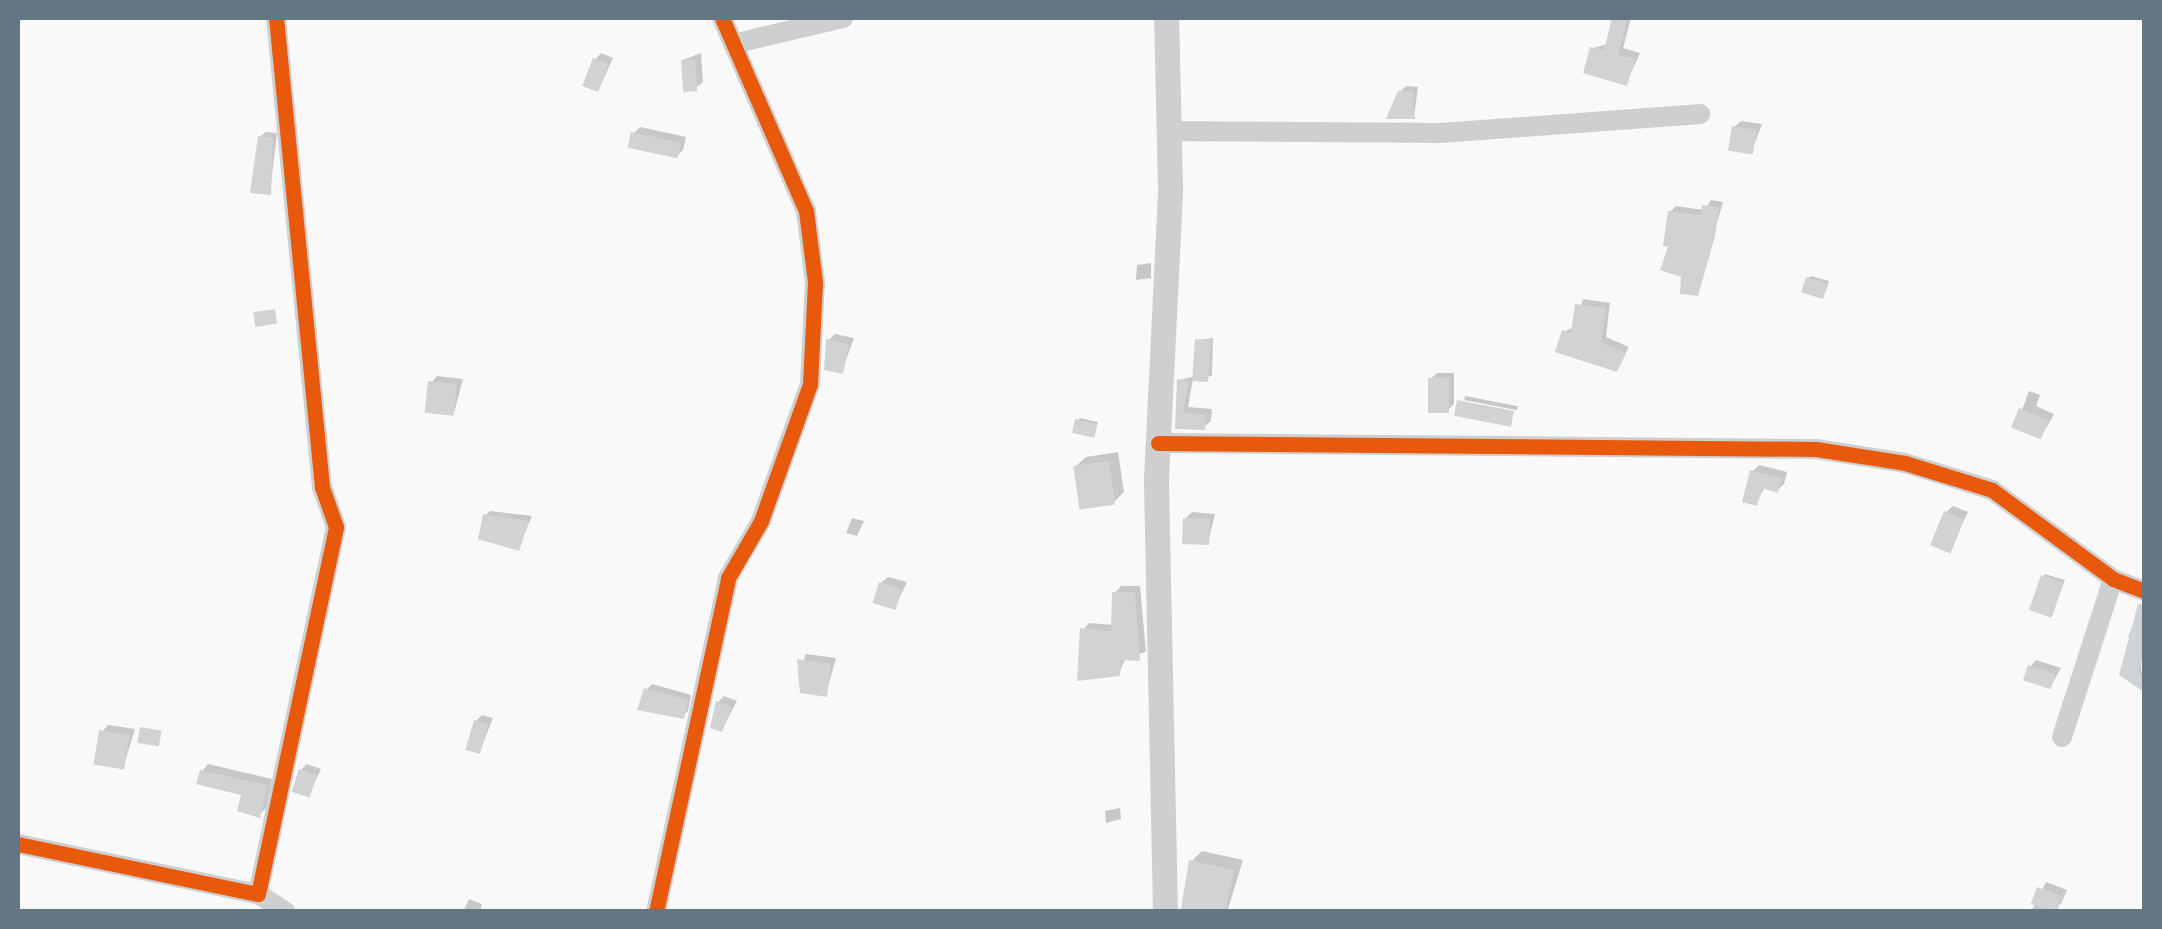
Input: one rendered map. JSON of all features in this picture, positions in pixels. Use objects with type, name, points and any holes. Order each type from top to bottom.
[{"type":"street","points":[[258,894],[336,527],[322,487],[276,18]]},
{"type":"street","points":[[656,912],[728,578],[760,521],[810,384],[816,282],[806,211],[737,43],[722,18]]},
{"type":"street","points":[[737,43],[843,18]]},
{"type":"street","points":[[1166,18],[1169,132],[1158,443],[1166,912]]},
{"type":"street","points":[[1169,132],[1441,133],[1700,114]]},
{"type":"street","points":[[1158,443],[1816,449],[1905,464],[1992,490],[2113,579],[2144,590]]},
{"type":"street","points":[[2062,737],[2113,579]]},
{"type":"street","points":[[18,844],[258,894],[286,912]]},
{"type":"building","points":[[1612,18],[1627,20],[1618,55],[1635,59],[1627,86],[1583,73],[1590,47],[1604,50]]},
{"type":"building","points":[[593,58],[609,64],[598,92],[582,86]]},
{"type":"building","points":[[695,59],[697,91],[683,92],[681,60]]},
{"type":"building","points":[[1398,91],[1413,91],[1415,119],[1386,119]]},
{"type":"building","points":[[1732,126],[1757,130],[1753,155],[1728,151]]},
{"type":"building","points":[[631,132],[681,143],[678,158],[628,148]]},
{"type":"building","points":[[258,136],[273,138],[271,195],[250,193]]},
{"type":"building","points":[[1702,205],[1719,208],[1715,236],[1698,296],[1680,294],[1681,277],[1660,270],[1668,247],[1663,246],[1668,211],[1701,215]]},
{"type":"building","points":[[1806,277],[1828,284],[1823,299],[1801,292]]},
{"type":"building","points":[[1575,304],[1606,308],[1601,342],[1626,353],[1617,372],[1555,352],[1562,330],[1571,333]]},
{"type":"building","points":[[275,309],[277,324],[255,327],[253,312]]},
{"type":"building","points":[[826,339],[849,344],[843,374],[824,370]]},
{"type":"building","points":[[1195,339],[1211,340],[1208,382],[1192,381]]},
{"type":"building","points":[[1428,378],[1449,378],[1449,413],[1428,413]]},
{"type":"building","points":[[1177,379],[1189,381],[1183,412],[1206,415],[1205,430],[1175,429]]},
{"type":"building","points":[[428,381],[457,384],[453,416],[425,413]]},
{"type":"building","points":[[1457,400],[1514,411],[1511,427],[1454,416]]},
{"type":"building","points":[[2019,408],[2049,420],[2041,439],[2011,427]]},
{"type":"building","points":[[1075,419],[1097,424],[1094,438],[1072,433]]},
{"type":"building","points":[[1109,461],[1115,505],[1079,510],[1073,466]]},
{"type":"building","points":[[1750,470],[1782,478],[1778,493],[1762,488],[1757,506],[1742,502]]},
{"type":"building","points":[[1944,511],[1964,519],[1951,554],[1930,545]]},
{"type":"building","points":[[483,514],[529,521],[519,551],[478,539]]},
{"type":"building","points":[[1183,518],[1210,519],[1209,545],[1182,544]]},
{"type":"building","points":[[2041,575],[2064,583],[2052,618],[2029,610]]},
{"type":"building","points":[[879,582],[902,589],[896,610],[873,603]]},
{"type":"building","points":[[1112,592],[1135,592],[1140,661],[1121,660],[1120,676],[1077,681],[1080,628],[1111,631]]},
{"type":"building","points":[[2138,604],[2144,605],[2144,653],[2137,673],[2144,676],[2144,692],[2119,675]]},
{"type":"building","points":[[797,659],[831,664],[827,697],[800,693]]},
{"type":"building","points":[[2028,665],[2056,674],[2051,689],[2023,680]]},
{"type":"building","points":[[644,688],[688,700],[684,719],[637,710]]},
{"type":"building","points":[[716,701],[732,707],[722,732],[710,728]]},
{"type":"building","points":[[474,720],[488,724],[480,754],[465,750]]},
{"type":"building","points":[[140,727],[162,731],[159,747],[137,743]]},
{"type":"building","points":[[99,730],[130,735],[124,769],[94,765]]},
{"type":"building","points":[[299,769],[317,775],[310,798],[292,792]]},
{"type":"building","points":[[200,770],[267,785],[260,818],[237,811],[241,795],[196,784]]},
{"type":"building","points":[[1189,860],[1234,870],[1225,912],[1181,909]]},
{"type":"building","points":[[2037,887],[2062,896],[2057,912],[2031,904]]},
{"type":"cycle path","points":[[18,844],[258,894],[336,527],[322,487],[276,18]]},
{"type":"cycle path","points":[[656,912],[728,578],[761,521],[810,384],[815,282],[806,211],[722,18]]},
{"type":"cycle path","points":[[1158,443],[1816,449],[1905,463],[1992,490],[2113,579],[2144,591]]}]
